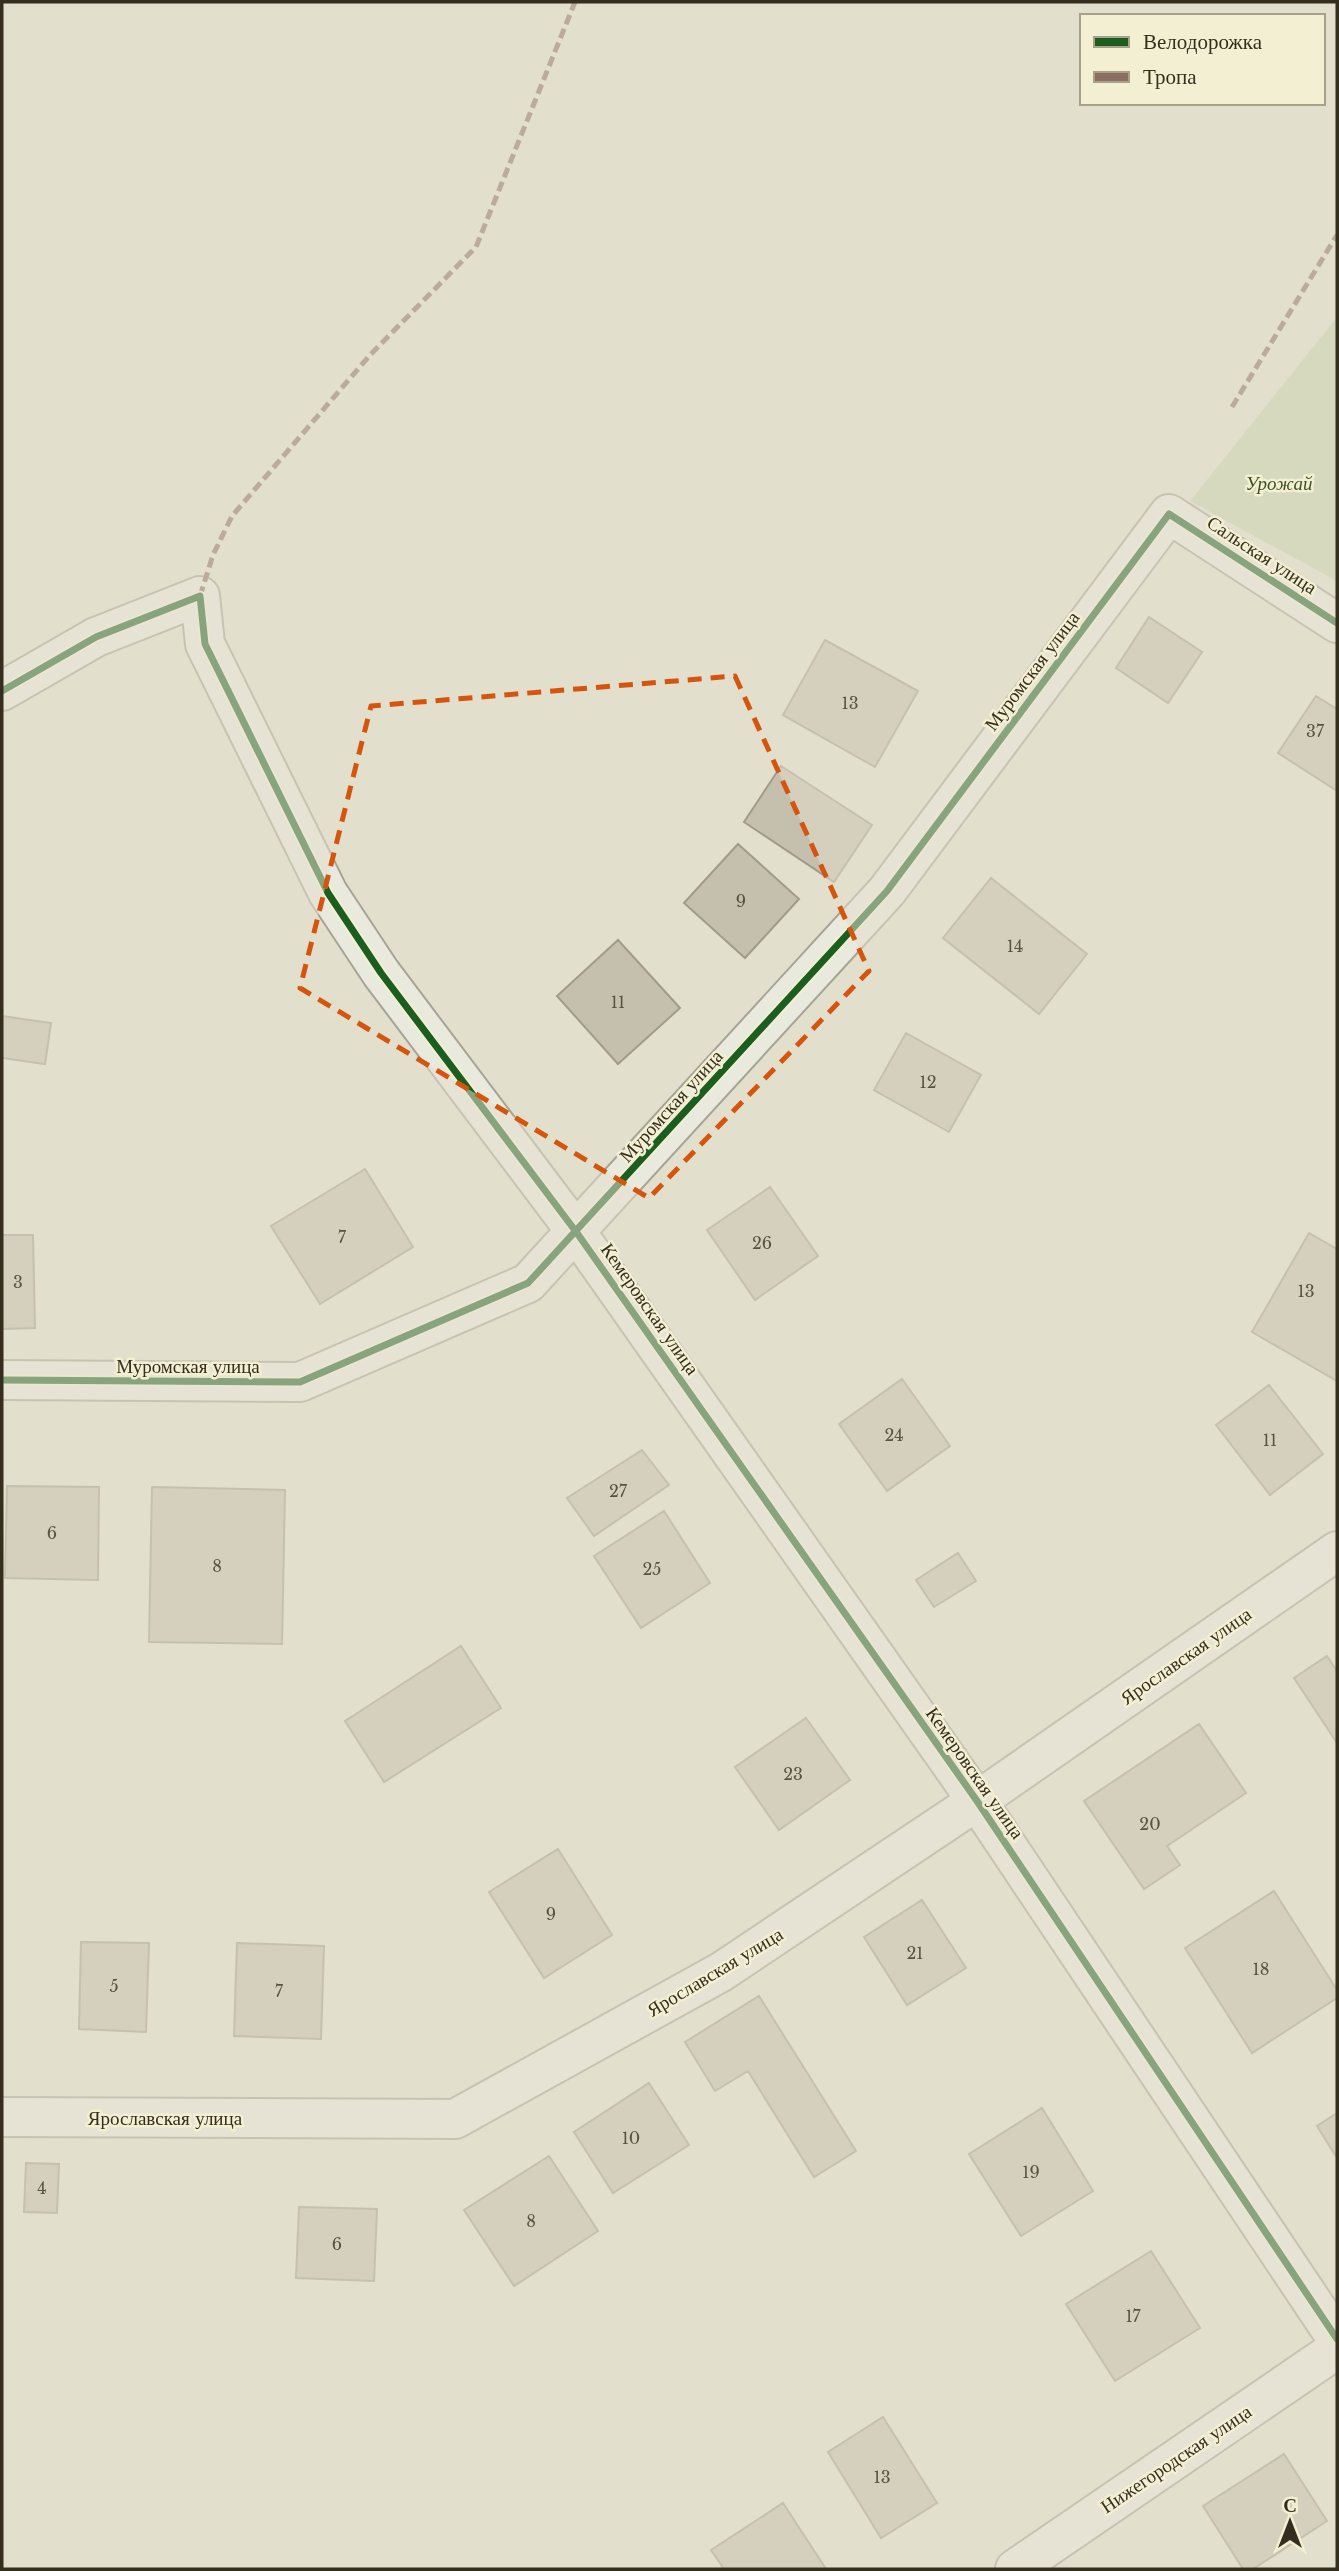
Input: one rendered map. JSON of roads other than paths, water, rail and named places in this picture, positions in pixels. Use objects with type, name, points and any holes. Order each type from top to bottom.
[{"type":"street","name":"Сальская улица","points":[[1169,514],[1337,623]]},
{"type":"street","name":"Муромская улица","points":[[2,1380],[300,1382],[528,1283],[577,1233],[887,891],[1169,514]]},
{"type":"street","name":"Кемеровская улица","points":[[2,691],[96,637],[200,596],[205,644],[328,893],[382,973],[577,1233],[977,1801],[1337,2339]]},
{"type":"street","name":"Ярославская улица","points":[[2,2117],[455,2119],[721,1972],[977,1801],[1337,1551]]},
{"type":"street","name":"Нижегородская улица","points":[[1015,2569],[1337,2349]]},
{"type":"park label","name":"Урожай","points":[[1279,483]]}]
